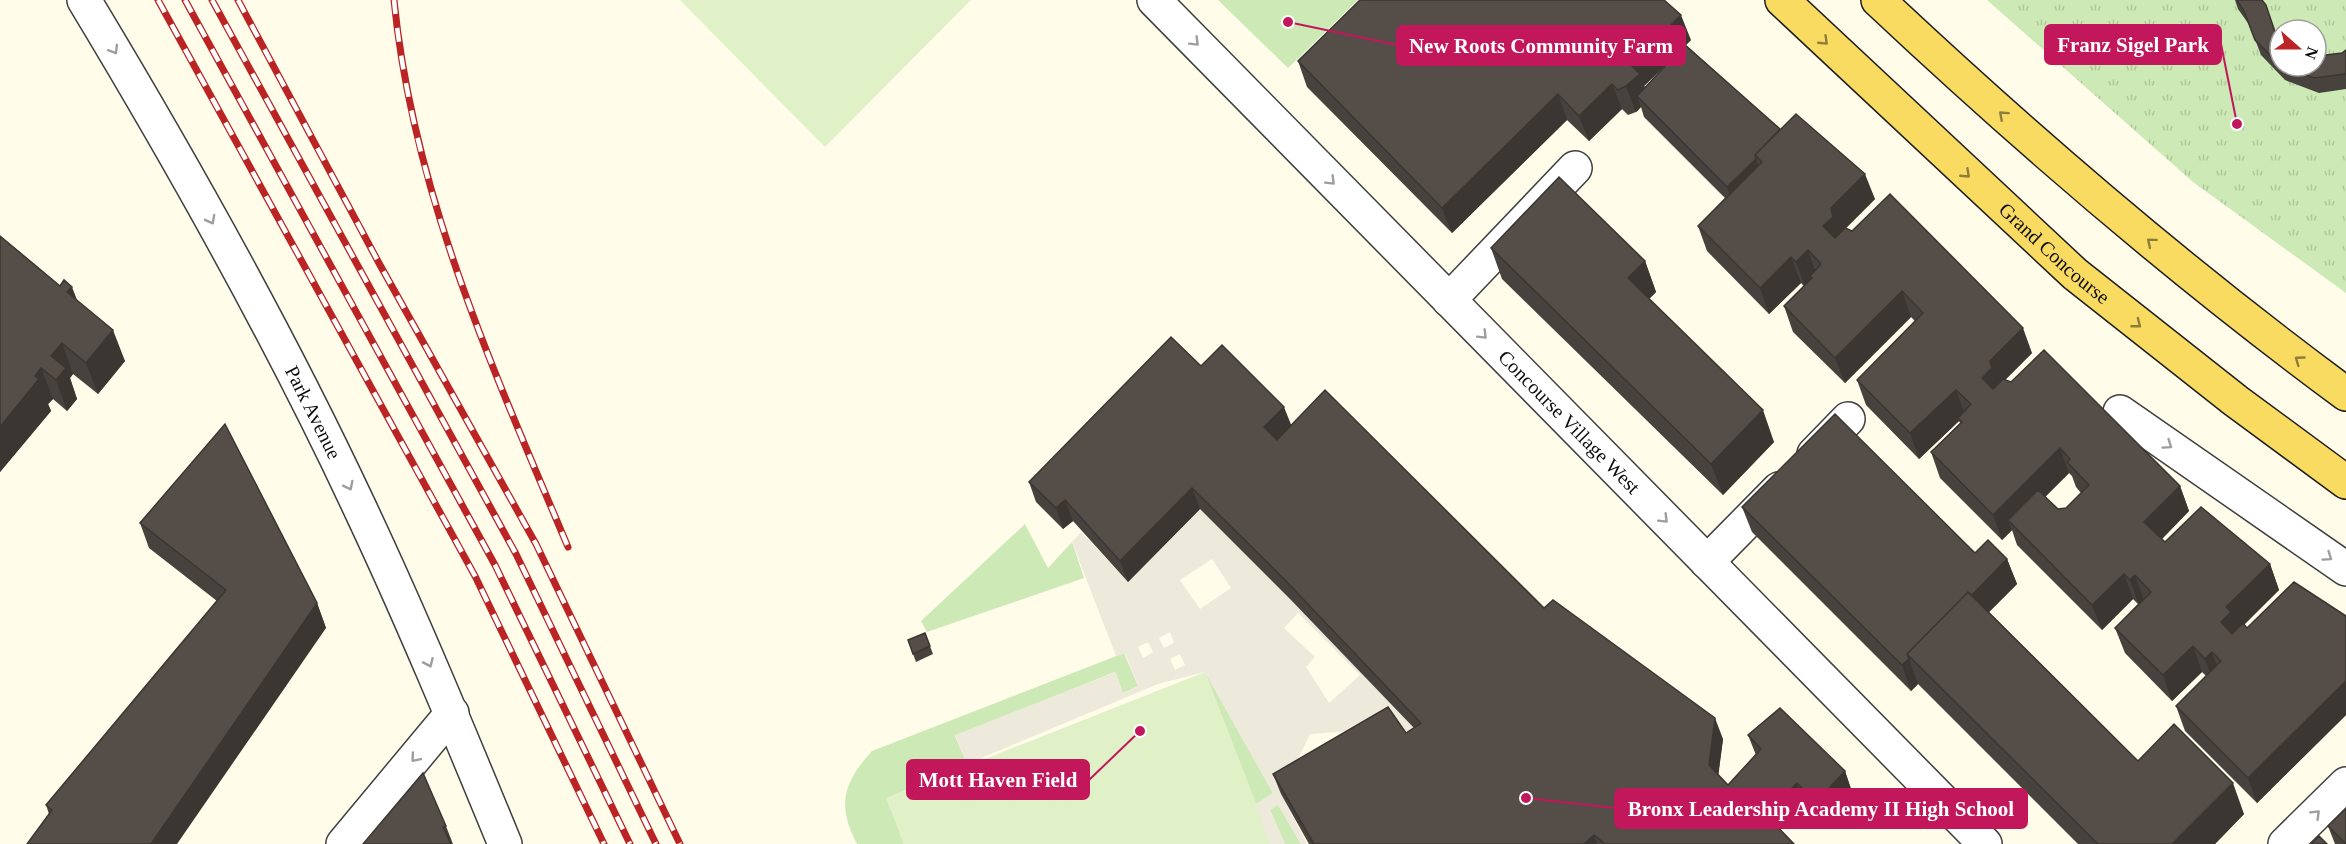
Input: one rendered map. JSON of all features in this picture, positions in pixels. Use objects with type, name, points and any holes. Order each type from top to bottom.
[{"type":"main road","name":"Grand Concourse","points":[[1782,0],[2074,274],[2236,401],[2346,482]]},
{"type":"main road","points":[[1878,0],[2035,144],[2195,280],[2346,394]]},
{"type":"street","name":"Park Avenue","points":[[84,0],[188,177],[273,334],[358,503],[452,713],[505,844]]},
{"type":"street","name":"Concourse Village West","points":[[1154,0],[1985,844]]},
{"type":"street","points":[[1449,300],[1575,168]]},
{"type":"street","points":[[2120,412],[2346,569]]},
{"type":"street","points":[[1707,562],[1848,419]]},
{"type":"street","points":[[343,844],[452,713]]},
{"type":"street","points":[[2285,844],[2346,784]]},
{"type":"green space","points":[[680,0],[971,0],[825,147]]},
{"type":"green space","points":[[1218,0],[1358,0],[1288,68]]},
{"type":"green space","points":[[1987,0],[2346,0],[2346,293],[2193,182]]},
{"type":"green space","points":[[1025,524],[1048,568],[1072,542],[1084,578],[927,632],[921,621]]},
{"type":"green space","points":[[1124,653],[1138,686],[1123,693],[1115,672],[955,736],[967,764],[887,798],[904,844],[857,844],[847,817],[846,794],[855,773],[872,751]]},
{"type":"green space","points":[[1205,672],[1273,793],[1255,805]]},
{"type":"green space","points":[[1205,672],[1272,844],[904,844],[886,798]]},
{"type":"green space","points":[[1278,804],[1301,844],[1285,844],[1270,810]]},
{"type":"shaded area","points":[[1200,509],[1471,717],[1413,754],[1395,728],[1310,734],[1281,794],[1307,844],[1301,844],[1278,805],[1270,810],[1285,844],[1270,844],[1255,805],[1273,793],[1205,672],[1158,684],[967,764],[955,735],[1116,672],[1123,693],[1138,686],[1125,653],[1116,656],[1072,542],[1081,532],[1128,582]],"holes":[[[1212,559],[1231,588],[1200,609],[1180,580]],[[1298,613],[1360,675],[1329,703],[1306,667],[1315,657],[1284,628]],[[1170,632],[1174,643],[1164,648],[1159,638]],[[1148,642],[1153,652],[1143,658],[1138,647]],[[1180,654],[1185,665],[1175,670],[1170,659]]]},
{"type":"building","points":[[1360,0],[1664,0],[1681,15],[1631,65],[1640,74],[1626,86],[1618,90],[1612,84],[1579,116],[1558,94],[1442,208],[1298,61]]},
{"type":"building","points":[[2237,0],[2262,0],[2266,5],[2270,18],[2268,18],[2268,53],[2255,40],[2244,11]]},
{"type":"building","points":[[1685,45],[1780,129],[1755,155],[1756,159],[1727,187],[1637,96]]},
{"type":"building","points":[[2346,50],[2346,74],[2328,76],[2328,55],[2342,53]]},
{"type":"building","points":[[1796,114],[1865,174],[1831,208],[1833,217],[1823,226],[1835,238],[1845,228],[1852,231],[1890,194],[2023,328],[1990,361],[1992,368],[1982,378],[1993,389],[2003,379],[2011,382],[2044,350],[2180,486],[2144,522],[2165,542],[2201,507],[2270,564],[2226,607],[2231,612],[2221,622],[2232,634],[2243,623],[2247,628],[2294,582],[2346,616],[2346,681],[2248,778],[2176,706],[2221,661],[2212,652],[2205,659],[2193,646],[2163,675],[2115,628],[2151,592],[2135,575],[2130,580],[2124,574],[2092,605],[2008,520],[2038,490],[2058,509],[2066,508],[2089,485],[2067,462],[2070,459],[2060,448],[1993,515],[1931,452],[1962,422],[1958,418],[1971,404],[1956,390],[1910,433],[1857,380],[1923,313],[1902,291],[1835,358],[1784,306],[1812,278],[1810,276],[1821,264],[1808,250],[1796,262],[1791,257],[1760,288],[1698,226],[1762,162],[1755,155]]},
{"type":"building","points":[[1559,177],[1645,261],[1628,278],[1763,410],[1711,464],[1491,248]]},
{"type":"building","points":[[0,236],[60,286],[64,280],[72,287],[67,292],[113,330],[86,363],[62,343],[51,356],[66,368],[56,380],[41,368],[35,376],[39,379],[0,427]]},
{"type":"building","points":[[1171,337],[1201,366],[1222,345],[1284,407],[1264,427],[1277,440],[1325,390],[1544,608],[1553,600],[1715,718],[1709,765],[1728,785],[1761,749],[1748,735],[1780,708],[1845,771],[1816,802],[1797,783],[1766,815],[1794,844],[1605,844],[1594,835],[1584,844],[1314,844],[1273,774],[1388,707],[1406,733],[1421,723],[1284,579],[1192,488],[1120,561],[1065,500],[1056,508],[1029,482]]},
{"type":"building","points":[[1835,414],[1975,553],[1988,540],[2007,559],[1972,595],[1968,592],[1907,654],[1909,659],[1902,665],[1742,507]]},
{"type":"building","points":[[225,424],[317,603],[151,844],[27,844],[52,810],[46,805],[226,590],[140,523]]},
{"type":"building","points":[[1968,592],[2138,761],[2174,724],[2233,783],[2172,844],[2098,844],[1907,654]]},
{"type":"building","points":[[925,633],[930,646],[913,654],[908,640]]},
{"type":"building","points":[[423,773],[446,826],[443,827],[451,844],[363,844]]},
{"type":"building","points":[[2346,808],[2346,844],[2328,826]]},
{"type":"building","points":[[2319,836],[2327,844],[2311,844]]},
{"type":"railway","points":[[158,0],[475,576],[604,844]]},
{"type":"railway","points":[[185,0],[495,565],[630,844]]},
{"type":"railway","points":[[212,0],[516,554],[656,844]]},
{"type":"railway","points":[[238,0],[380,265],[536,544],[680,844]]},
{"type":"railway","points":[[394,0],[404,72],[419,142],[438,211],[485,347],[568,547]]},
{"type":"place","name":"New Roots Community Farm","points":[[1288,22]]},
{"type":"place","name":"Franz Sigel Park","points":[[2237,124]]},
{"type":"place","name":"Mott Haven Field","points":[[1140,731]]},
{"type":"place","name":"Bronx Leadership Academy II High School","points":[[1526,798]]}]
